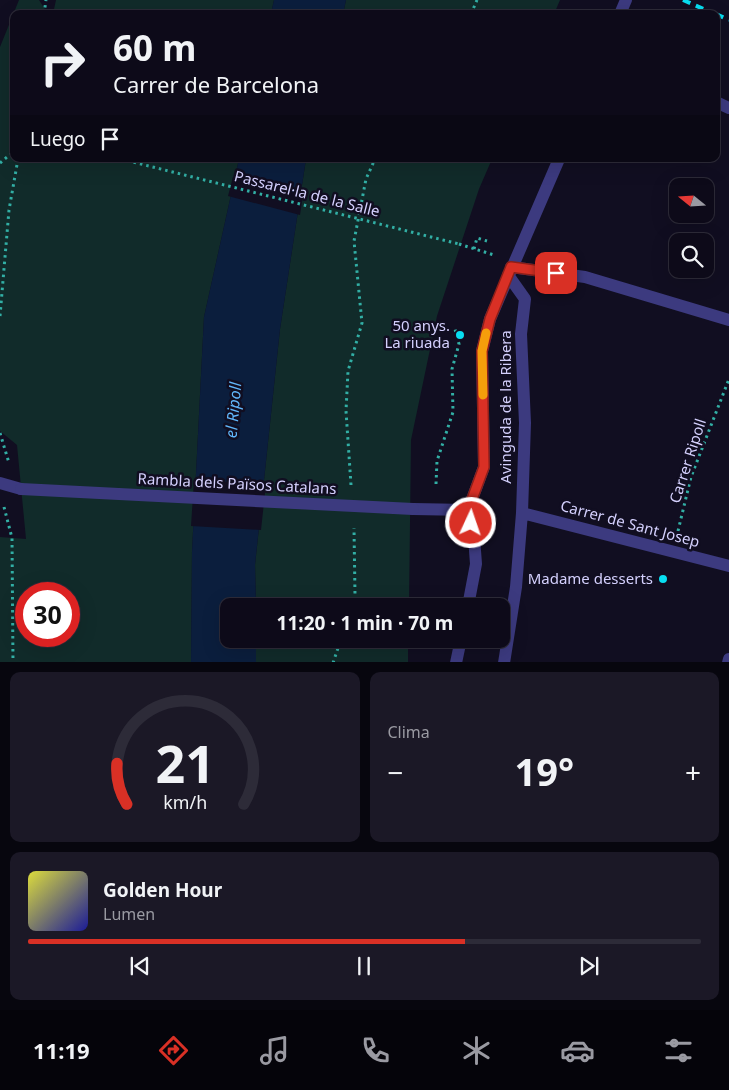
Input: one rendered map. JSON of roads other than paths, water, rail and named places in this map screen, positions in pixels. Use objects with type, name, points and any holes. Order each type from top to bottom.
[{"type":"street","name":"Avinguda de la Ribera","points":[[468,510],[484,467],[482,351],[490,319],[557,162]]},
{"type":"street","name":"Avinguda de la Ribera","points":[[504,662],[516,587],[522,513],[525,423],[521,334],[525,299],[510,271]]},
{"type":"street","points":[[510,271],[585,277],[729,320]]},
{"type":"street","name":"Rambla dels Països Catalans","points":[[2,483],[21,489],[414,509],[468,510]]},
{"type":"street","points":[[468,510],[474,537],[476,564],[470,598]]},
{"type":"street","name":"Carrer de Sant Josep","points":[[522,513],[729,566]]},
{"type":"street","points":[[456,662],[459,648]]},
{"type":"water","points":[[274,0],[346,0],[344,10],[272,10]]},
{"type":"water","name":"el Ripoll","points":[[238,162],[306,162],[280,329],[255,565],[256,598],[220,598],[220,648],[256,648],[256,662],[191,662],[192,552],[204,317]]},
{"type":"railway","points":[[683,0],[706,10]]},
{"type":"railway","points":[[720,16],[729,20]]},
{"type":"place","name":"50 anys. La riuada","points":[[460,335]]},
{"type":"place","name":"Madame desserts","points":[[663,579]]}]
